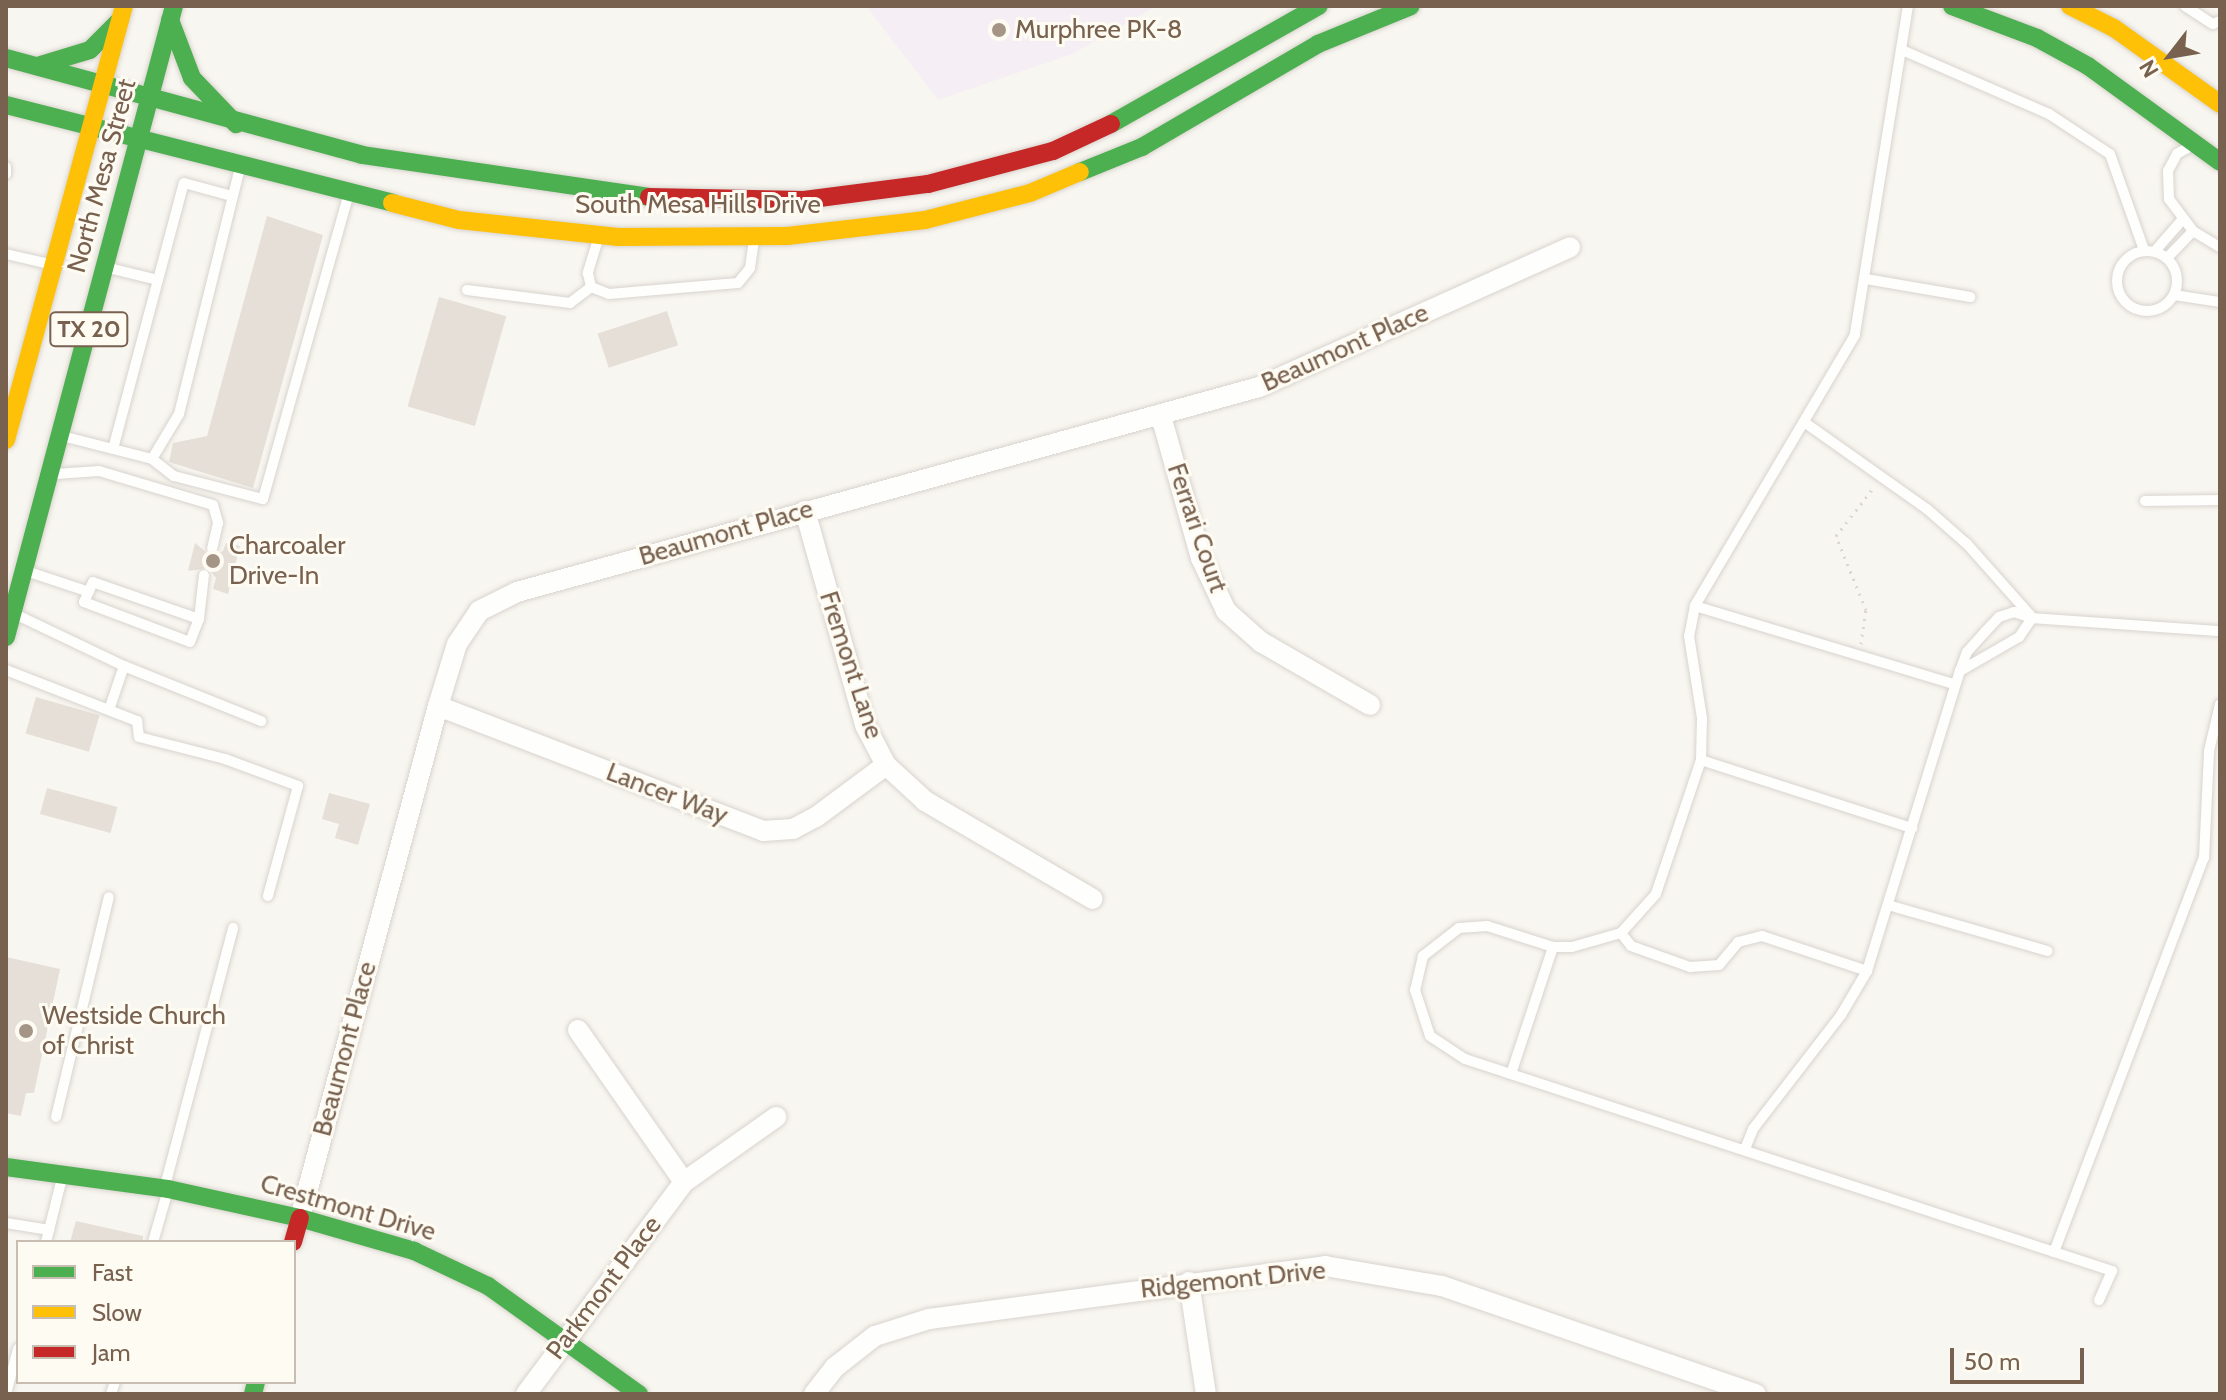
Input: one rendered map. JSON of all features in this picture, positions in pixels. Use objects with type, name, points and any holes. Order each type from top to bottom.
[{"type":"street","name":"South Mesa Hills Drive","points":[[6,58],[236,124],[362,155],[621,197],[804,200],[983,172],[1053,151],[1116,122],[1319,6]]},
{"type":"street","name":"South Mesa Hills Drive","points":[[6,105],[138,142],[459,220],[608,236],[754,236],[925,220],[1030,193],[1142,147],[1318,44],[1411,6]]},
{"type":"street","points":[[1952,6],[2037,38],[2209,128],[2220,162]]},
{"type":"street","points":[[2070,6],[2114,28],[2220,104]]},
{"type":"street","points":[[37,66],[90,50],[122,13]]},
{"type":"street","name":"North Mesa Street","points":[[6,440],[11,399],[55,266],[122,13]]},
{"type":"street","points":[[172,13],[192,78],[236,124]]},
{"type":"street","name":"North Mesa Street","points":[[6,637],[172,13]]},
{"type":"street","points":[[608,236],[621,197]]},
{"type":"street","name":"Beaumont Place","points":[[300,1218],[438,706],[465,628],[497,599],[1259,387],[1570,247]]},
{"type":"street","name":"Ferrari Court","points":[[1161,416],[1201,558],[1226,611],[1261,642],[1370,705]]},
{"type":"street","name":"Fremont Lane","points":[[805,511],[865,725],[886,765],[925,801],[1093,899]]},
{"type":"street","name":"Lancer Way","points":[[438,706],[763,831],[805,823],[886,765]]},
{"type":"street","points":[[578,1030],[684,1182]]},
{"type":"street","name":"Parkmont Place","points":[[526,1394],[684,1182],[776,1117]]},
{"type":"street","name":"Crestmont Drive","points":[[6,1167],[166,1189],[300,1218],[447,1264],[565,1339],[639,1394]]},
{"type":"street","points":[[294,1240],[300,1218]]},
{"type":"street","name":"Ridgemont Drive","points":[[814,1394],[834,1368],[875,1336],[929,1319],[1325,1266],[1442,1286],[1756,1394]]},
{"type":"street","points":[[1189,1282],[1206,1394]]},
{"type":"lane","points":[[1908,6],[1855,335],[1695,606],[1689,636],[1702,718],[1701,760],[1656,894],[1621,933],[1572,947],[1553,947],[1487,926],[1459,928],[1432,945],[1416,972],[1417,1008],[1430,1036],[1465,1059],[2112,1271],[2099,1300]]},
{"type":"lane","points":[[2185,6],[2213,24],[2220,21]]},
{"type":"lane","points":[[1902,50],[2049,114],[2110,154],[2149,251],[2167,258],[2177,276],[2174,295]]},
{"type":"lane","points":[[2209,128],[2177,154],[2168,171],[2169,199],[2193,231],[2220,247]]},
{"type":"lane","points":[[6,167],[6,174]]},
{"type":"lane","points":[[152,459],[179,414],[240,167]]},
{"type":"lane","points":[[113,449],[184,183],[232,196]]},
{"type":"lane","points":[[60,435],[152,459],[174,476],[263,499],[349,194]]},
{"type":"lane","points":[[2182,220],[2149,251],[2119,268],[2121,298],[2148,312],[2174,295],[2220,302]]},
{"type":"lane","points":[[2167,258],[2193,231]]},
{"type":"lane","points":[[591,287],[588,273],[608,236]]},
{"type":"lane","points":[[591,287],[609,294],[738,283],[750,268],[754,236]]},
{"type":"lane","points":[[6,254],[55,266]]},
{"type":"lane","points":[[105,267],[158,280]]},
{"type":"lane","points":[[1866,279],[1970,297]]},
{"type":"lane","points":[[467,290],[570,303],[591,287]]},
{"type":"lane","points":[[1804,422],[1883,478],[1967,544],[2032,618]]},
{"type":"lane","points":[[50,474],[99,471],[213,505],[218,523],[212,548]]},
{"type":"lane","points":[[2145,501],[2220,500]]},
{"type":"lane","points":[[24,570],[89,592]]},
{"type":"lane","points":[[199,619],[93,582],[84,602],[190,642],[199,619],[204,575]]},
{"type":"lane","points":[[1695,606],[1954,684]]},
{"type":"lane","points":[[1745,1149],[1753,1129],[1841,1015],[1867,971],[1954,684],[1967,652],[1999,617],[2014,612],[2032,618],[2220,631]]},
{"type":"lane","points":[[12,613],[124,666],[261,721]]},
{"type":"lane","points":[[1960,671],[2019,637],[2032,618]]},
{"type":"lane","points":[[109,710],[124,666]]},
{"type":"lane","points":[[6,670],[137,721],[139,737],[225,759],[298,786],[268,896]]},
{"type":"lane","points":[[2054,1252],[2204,858],[2209,751],[2220,704]]},
{"type":"lane","points":[[1701,760],[1912,828]]},
{"type":"lane","points":[[56,1117],[109,897]]},
{"type":"lane","points":[[1888,905],[2047,951]]},
{"type":"lane","points":[[153,1240],[233,928]]},
{"type":"lane","points":[[1621,933],[1631,946],[1690,967],[1719,965],[1738,942],[1762,936],[1867,971]]},
{"type":"lane","points":[[1511,1074],[1553,947]]},
{"type":"lane","points":[[46,1240],[63,1175]]},
{"type":"lane","points":[[6,1223],[49,1230]]},
{"type":"lane","points":[[6,1394],[16,1356]]},
{"type":"path","points":[[1857,655],[1866,610],[1836,536],[1883,478]]},
{"type":"shaded area","name":"Murphree PK-8","points":[[866,6],[1157,6],[1072,54],[938,100]]},
{"type":"building","points":[[267,216],[323,235],[253,488],[169,462],[173,443],[207,436]]},
{"type":"building","points":[[439,297],[506,316],[475,426],[408,407]]},
{"type":"building","points":[[667,311],[678,345],[609,368],[598,334]]},
{"type":"building","name":"Charcoaler Drive-In","points":[[195,543],[211,556],[223,551],[226,543],[240,546],[228,594],[213,589],[216,578],[208,568],[188,571]]},
{"type":"building","points":[[36,697],[99,715],[89,752],[26,734]]},
{"type":"building","points":[[47,788],[118,807],[111,833],[40,814]]},
{"type":"building","points":[[329,793],[370,804],[358,845],[335,838],[339,824],[322,819]]},
{"type":"building","name":"Westside Church of Christ","points":[[6,957],[60,969],[34,1093],[26,1093],[21,1116],[6,1113]]},
{"type":"building","points":[[76,1221],[143,1236],[143,1240],[71,1240]]},
{"type":"traffic: fast","points":[[6,637],[174,6]]},
{"type":"traffic: fast","points":[[1111,124],[1319,6]]},
{"type":"traffic: fast","points":[[1080,172],[1142,147],[1318,44],[1411,6]]},
{"type":"traffic: fast","points":[[1952,6],[2037,38],[2088,66],[2220,162]]},
{"type":"traffic: fast","points":[[37,66],[90,50],[120,20]]},
{"type":"traffic: fast","points":[[170,20],[192,78],[236,124]]},
{"type":"traffic: fast","points":[[6,58],[362,155],[649,197]]},
{"type":"traffic: fast","points":[[6,105],[392,203]]},
{"type":"traffic: fast","points":[[6,1167],[168,1189],[300,1218],[414,1251],[488,1286],[639,1394]]},
{"type":"traffic: fast","points":[[253,1394],[256,1384]]},
{"type":"traffic: slow","points":[[6,440],[124,6]]},
{"type":"traffic: slow","points":[[2070,6],[2114,28],[2220,104]]},
{"type":"traffic: slow","points":[[392,203],[459,220],[618,237],[787,236],[925,220],[1030,193],[1080,172]]},
{"type":"traffic: jam","points":[[649,197],[804,200],[928,184],[1053,151],[1111,124]]},
{"type":"traffic: jam","points":[[294,1240],[300,1218]]},
{"type":"place","name":"Murphree PK-8","points":[[999,30]]},
{"type":"place","name":"Charcoaler Drive-In","points":[[213,561]]},
{"type":"place","name":"Westside Church of Christ","points":[[26,1031]]}]
